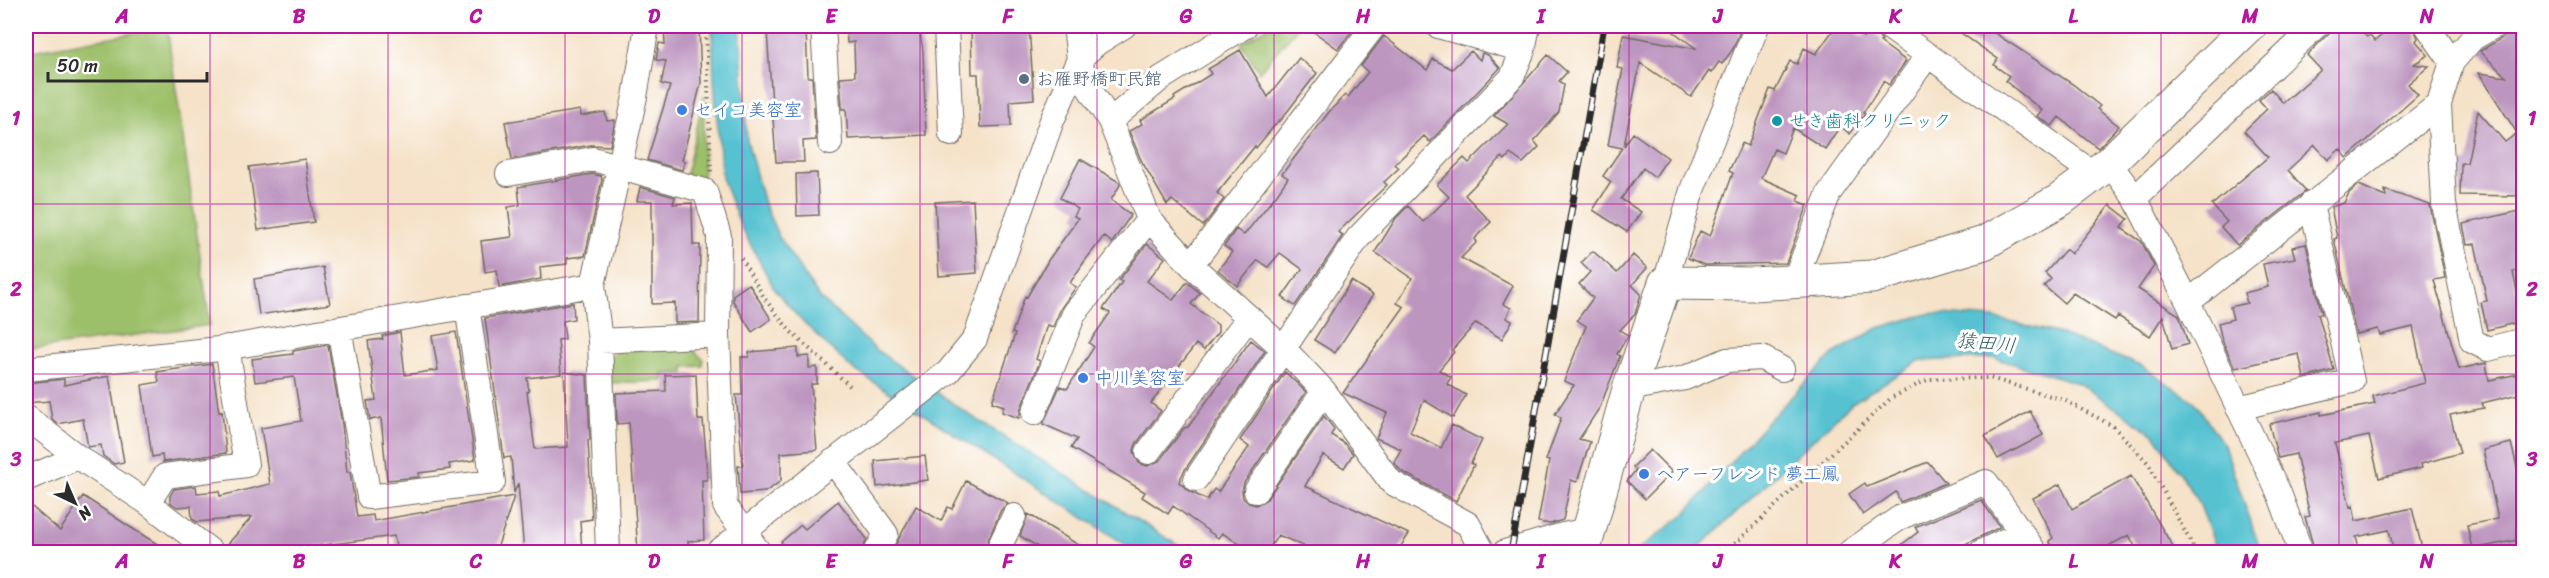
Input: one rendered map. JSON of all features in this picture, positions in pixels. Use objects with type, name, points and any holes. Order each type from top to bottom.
[{"type":"street","points":[[608,552],[600,340],[593,285],[635,97],[647,26]]},
{"type":"street","points":[[823,26],[830,143]]},
{"type":"street","points":[[946,26],[951,134]]},
{"type":"street","points":[[1075,26],[1079,59],[1087,85],[1110,121],[1149,219],[1191,265],[1285,350],[1324,391],[1391,482],[1468,525],[1483,552]]},
{"type":"street","points":[[718,552],[948,372],[975,339],[1051,123],[1079,59],[1097,43],[1124,26]]},
{"type":"street","points":[[1110,121],[1160,79],[1245,26]]},
{"type":"street","points":[[1191,265],[1374,26]]},
{"type":"street","points":[[1438,26],[1523,50]]},
{"type":"street","points":[[1196,479],[1285,350],[1358,238],[1512,77],[1523,50],[1527,26]]},
{"type":"street","points":[[1505,552],[1563,535],[1586,541],[1629,389],[1665,283],[1692,190],[1757,26]]},
{"type":"street","points":[[1887,26],[2101,168],[2135,198],[2188,302],[2279,494],[2301,552]]},
{"type":"street","points":[[1665,283],[1872,277],[1984,243],[2060,200],[2101,168],[2250,26]]},
{"type":"street","points":[[2135,198],[2316,26]]},
{"type":"street","points":[[2427,26],[2452,62]]},
{"type":"street","points":[[2494,26],[2473,38],[2452,62],[2439,104],[2444,204],[2472,341],[2488,349],[2523,340]]},
{"type":"street","points":[[1794,281],[1829,193],[1929,55]]},
{"type":"street","points":[[2188,302],[2439,104]]},
{"type":"street","points":[[508,174],[593,159],[705,191],[719,236],[718,335],[725,506],[759,552]]},
{"type":"street","points":[[2238,408],[2352,381],[2311,204]]},
{"type":"street","points":[[1034,413],[1074,314],[1149,219]]},
{"type":"street","points":[[26,369],[228,347],[593,285]]},
{"type":"street","points":[[339,328],[369,497],[493,482],[467,306]]},
{"type":"street","points":[[1149,452],[1249,317]]},
{"type":"street","points":[[600,340],[718,335]]},
{"type":"street","points":[[148,503],[165,476],[246,465],[228,347]]},
{"type":"street","points":[[1629,389],[1685,378],[1727,360],[1762,358],[1782,369]]},
{"type":"street","points":[[1256,491],[1324,391]]},
{"type":"street","points":[[26,417],[78,458],[148,503],[212,552]]},
{"type":"street","points":[[26,478],[78,458]]},
{"type":"street","points":[[833,461],[886,534],[876,552]]},
{"type":"street","points":[[1850,552],[1901,517],[1986,482],[2028,543],[1981,552]]},
{"type":"street","points":[[997,552],[1014,516]]},
{"type":"path","points":[[706,26],[712,179]]},
{"type":"path","points":[[738,253],[765,299],[790,331],[851,387]]},
{"type":"path","points":[[1726,552],[1891,398],[1929,379],[1990,378],[2064,400],[2113,426],[2148,463],[2196,552]]},
{"type":"green space","points":[[1269,26],[1299,26],[1259,72],[1241,43]]},
{"type":"green space","points":[[167,27],[210,325],[26,350],[26,52]]},
{"type":"green space","points":[[704,96],[703,184],[685,179]]},
{"type":"green space","points":[[691,348],[703,359],[703,366],[684,367],[684,373],[663,374],[663,381],[608,383],[607,360],[616,350]]},
{"type":"water","points":[[712,26],[740,26],[747,140],[764,204],[779,237],[819,297],[875,349],[971,416],[1189,552],[1137,552],[850,367],[800,319],[775,290],[741,227],[722,178]]},
{"type":"water","name":"猿田川","points":[[1931,313],[1993,318],[2061,334],[2143,367],[2195,402],[2224,445],[2261,552],[2218,552],[2198,500],[2155,435],[2078,383],[1994,358],[1919,361],[1852,403],[1694,552],[1635,552],[1683,516],[1765,424],[1833,354],[1878,328]]},
{"type":"building","points":[[699,26],[701,83],[682,160],[685,161],[682,170],[647,160],[670,86],[661,84],[666,61],[656,60],[659,43],[665,44],[664,27]]},
{"type":"building","points":[[846,26],[919,26],[923,51],[926,135],[848,139],[846,109],[842,109],[840,77],[855,76],[854,42],[847,43]]},
{"type":"building","points":[[1029,26],[1034,99],[1010,101],[1011,126],[980,127],[978,74],[972,74],[971,27]]},
{"type":"building","points":[[1306,26],[1356,26],[1338,49]]},
{"type":"building","points":[[1666,26],[1742,26],[1733,49],[1722,64],[1719,62],[1711,73],[1709,71],[1691,97],[1640,63],[1624,146],[1633,133],[1668,158],[1655,177],[1643,168],[1621,199],[1641,212],[1627,232],[1593,210],[1611,182],[1603,176],[1622,148],[1608,145],[1623,69],[1617,68],[1623,35],[1697,49]]},
{"type":"building","points":[[1836,26],[1846,26],[1863,37],[1870,28],[1882,40],[1880,42],[1906,61],[1889,85],[1884,81],[1863,113],[1865,114],[1850,134],[1840,126],[1825,149],[1793,128],[1783,153],[1774,149],[1761,178],[1800,195],[1798,201],[1808,205],[1786,263],[1704,265],[1688,258],[1700,231],[1710,236],[1733,173],[1729,171],[1742,143],[1748,146],[1770,89],[1775,91],[1790,61],[1797,64],[1804,48],[1816,54]]},
{"type":"building","points":[[1951,26],[1984,26],[2074,85],[2100,106],[2097,109],[2119,126],[2098,148],[2059,117],[2052,126],[2037,116],[2042,110],[2005,81],[2009,76],[1994,65],[1998,59]]},
{"type":"building","points":[[2336,26],[2357,26],[2367,37],[2370,35],[2375,41],[2392,26],[2413,26],[2418,38],[2416,41],[2428,55],[2414,64],[2429,66],[2408,84],[2418,95],[2347,158],[2340,149],[2328,160],[2315,145],[2288,170],[2306,191],[2237,245],[2221,227],[2227,222],[2212,205],[2268,157],[2244,131],[2267,109],[2259,100],[2271,89],[2283,103],[2321,70],[2307,55]]},
{"type":"building","points":[[2508,26],[2523,26],[2523,196],[2460,195],[2461,163],[2467,163],[2478,111],[2505,142],[2517,133],[2479,73],[2506,77],[2480,51],[2502,38],[2507,33]]},
{"type":"building","points":[[806,30],[808,77],[812,77],[816,140],[803,141],[804,162],[776,162],[767,31]]},
{"type":"building","points":[[1384,36],[1427,70],[1433,59],[1452,69],[1471,51],[1480,60],[1482,53],[1488,55],[1500,68],[1430,142],[1424,136],[1395,164],[1399,168],[1384,182],[1387,185],[1338,232],[1343,235],[1295,306],[1282,297],[1302,269],[1280,253],[1268,267],[1258,260],[1237,286],[1218,270],[1232,252],[1224,246],[1236,229],[1244,235],[1277,194],[1288,178],[1282,174],[1329,112],[1345,95],[1348,97],[1368,72],[1361,66]]},
{"type":"building","points":[[1240,50],[1268,97],[1299,58],[1317,73],[1280,121],[1256,148],[1255,146],[1217,193],[1224,199],[1203,226],[1172,200],[1167,205],[1141,160],[1129,131],[1142,124],[1140,120],[1211,74],[1208,69]]},
{"type":"building","points":[[1548,55],[1567,72],[1559,81],[1564,85],[1559,112],[1534,141],[1539,147],[1523,163],[1510,154],[1505,160],[1502,157],[1465,195],[1491,222],[1475,239],[1477,242],[1461,258],[1513,286],[1503,304],[1511,308],[1506,318],[1512,321],[1502,339],[1476,323],[1452,350],[1454,352],[1439,370],[1451,377],[1447,384],[1466,395],[1453,418],[1424,400],[1410,432],[1441,448],[1452,425],[1482,440],[1471,463],[1474,465],[1456,501],[1401,471],[1394,462],[1401,449],[1376,438],[1387,413],[1343,393],[1404,307],[1397,303],[1412,278],[1375,252],[1396,218],[1408,206],[1423,222],[1449,197],[1437,185],[1464,158],[1469,163],[1508,124],[1494,116]]},
{"type":"building","points":[[580,110],[581,116],[605,112],[607,121],[615,120],[610,146],[591,145],[512,159],[505,122]]},
{"type":"building","points":[[305,159],[314,222],[258,230],[249,167]]},
{"type":"building","points":[[1080,159],[1119,182],[1120,185],[1111,200],[1131,215],[1112,243],[1104,236],[1070,283],[1076,287],[1061,308],[1053,327],[1047,325],[1036,359],[1040,361],[1019,418],[1002,412],[1004,406],[992,402],[1025,296],[1027,297],[1049,259],[1078,219],[1074,216],[1078,209],[1060,198]]},
{"type":"building","points":[[817,173],[819,215],[797,216],[796,174]]},
{"type":"building","points":[[592,174],[601,176],[602,180],[585,256],[567,258],[567,264],[540,267],[541,279],[499,287],[497,270],[485,272],[481,241],[512,237],[508,207],[520,205],[518,187]]},
{"type":"building","points":[[2359,185],[2386,197],[2385,190],[2430,205],[2445,278],[2434,280],[2459,369],[2486,363],[2489,380],[2523,373],[2523,393],[2482,403],[2484,408],[2450,415],[2460,453],[2421,464],[2422,468],[2379,478],[2369,436],[2335,443],[2350,507],[2353,506],[2356,521],[2412,508],[2423,552],[2394,552],[2389,530],[2356,537],[2360,552],[2315,552],[2305,517],[2310,516],[2296,454],[2278,458],[2269,424],[2321,412],[2321,415],[2375,404],[2373,396],[2425,383],[2413,327],[2380,335],[2378,329],[2356,334],[2334,239],[2337,238],[2331,207],[2344,203],[2349,193]]},
{"type":"building","points":[[640,187],[675,197],[673,204],[692,203],[693,245],[700,245],[699,322],[675,323],[675,303],[652,304],[652,201],[637,201]]},
{"type":"building","points":[[973,200],[977,273],[939,276],[935,202]]},
{"type":"building","points":[[2110,205],[2128,219],[2121,228],[2141,241],[2154,266],[2138,289],[2179,315],[2188,344],[2172,349],[2163,316],[2150,336],[2118,316],[2115,320],[2073,293],[2064,303],[2044,286],[2051,279],[2045,273],[2066,249],[2071,254]]},
{"type":"building","points":[[2523,210],[2523,270],[2513,272],[2523,321],[2487,330],[2481,302],[2487,301],[2475,244],[2467,245],[2463,224]]},
{"type":"building","points":[[1147,244],[1165,258],[1147,281],[1173,300],[1187,282],[1200,293],[1191,304],[1218,325],[1218,332],[1204,350],[1196,344],[1151,403],[1161,411],[1136,444],[1134,451],[1139,463],[1147,466],[1159,461],[1184,428],[1188,427],[1251,340],[1265,351],[1184,471],[1179,482],[1189,491],[1207,500],[1214,489],[1218,492],[1249,447],[1240,440],[1285,372],[1306,392],[1244,483],[1243,498],[1256,505],[1267,499],[1324,416],[1334,429],[1331,435],[1344,443],[1353,454],[1344,468],[1323,455],[1305,486],[1409,534],[1397,552],[1317,552],[1278,535],[1267,552],[1253,552],[1222,533],[1218,538],[1173,506],[1168,514],[1142,497],[1145,492],[1071,448],[1077,439],[1043,424],[1060,386],[1067,389],[1094,347],[1089,343],[1110,313],[1103,309],[1122,282],[1119,280]]},
{"type":"building","points":[[2306,244],[2322,314],[2318,314],[2334,370],[2304,378],[2299,354],[2235,368],[2222,340],[2218,323],[2233,319],[2230,307],[2247,303],[2244,293],[2268,287],[2263,264],[2295,258],[2292,247]]},
{"type":"building","points":[[1593,251],[1617,273],[1633,255],[1647,268],[1632,285],[1641,294],[1635,314],[1620,330],[1628,335],[1617,354],[1620,356],[1600,407],[1579,439],[1590,442],[1577,482],[1571,480],[1563,520],[1550,524],[1538,522],[1549,461],[1546,460],[1561,418],[1555,414],[1574,385],[1564,381],[1586,326],[1577,320],[1593,298],[1579,284],[1590,272],[1581,263]]},
{"type":"building","points":[[323,267],[330,304],[259,315],[254,279]]},
{"type":"building","points":[[1351,281],[1373,295],[1335,353],[1314,340]]},
{"type":"building","points":[[749,284],[771,319],[752,332],[733,301],[733,295]]},
{"type":"building","points":[[573,303],[574,319],[563,321],[565,339],[558,340],[561,374],[527,378],[529,391],[527,392],[535,449],[568,447],[564,372],[587,375],[592,519],[580,521],[582,551],[524,552],[518,483],[514,493],[511,457],[504,458],[485,318]]},
{"type":"building","points":[[400,332],[405,375],[438,370],[432,336],[456,332],[475,460],[449,464],[450,469],[419,473],[419,477],[387,480],[381,418],[370,420],[367,401],[376,400],[368,341],[383,339],[382,336]]},
{"type":"building","points":[[328,345],[342,424],[347,472],[350,472],[357,517],[373,515],[374,521],[514,496],[496,552],[397,552],[394,536],[310,547],[311,552],[226,552],[225,547],[252,517],[197,522],[192,519],[191,506],[177,507],[170,502],[174,489],[196,486],[197,493],[219,491],[220,496],[270,484],[261,428],[301,421],[294,377],[255,382],[252,359],[293,354],[293,351]]},
{"type":"building","points":[[798,348],[798,357],[809,356],[809,368],[817,367],[817,384],[811,384],[817,450],[781,453],[781,481],[765,492],[740,494],[738,466],[743,466],[736,395],[742,395],[741,357],[749,357],[749,352]]},
{"type":"building","points":[[212,364],[219,412],[222,411],[226,453],[163,462],[162,455],[152,457],[142,385],[159,382],[157,372]]},
{"type":"building","points":[[696,374],[698,420],[703,420],[706,454],[707,480],[702,480],[704,540],[688,541],[688,552],[638,552],[629,423],[617,424],[616,393],[666,391],[665,375]]},
{"type":"building","points":[[109,376],[124,462],[114,464],[103,456],[101,445],[88,447],[83,419],[58,424],[52,419],[49,401],[26,403],[26,383],[64,379],[64,385]]},
{"type":"building","points":[[2030,411],[2043,435],[1998,459],[1985,436]]},
{"type":"building","points":[[2511,443],[2518,471],[2523,469],[2523,539],[2472,549],[2467,525],[2498,519],[2483,450]]},
{"type":"building","points":[[1650,450],[1672,472],[1645,499],[1627,481],[1636,470],[1633,467]]},
{"type":"building","points":[[925,456],[928,480],[877,487],[875,461]]},
{"type":"building","points":[[1928,462],[1946,483],[1900,502],[1896,492],[1863,515],[1849,494],[1865,483],[1867,487]]},
{"type":"building","points":[[2131,476],[2176,552],[2138,552],[2129,535],[2097,552],[2056,552],[2049,541],[2053,538],[2033,498],[2060,484],[2072,509]]},
{"type":"building","points":[[966,481],[1008,503],[1001,510],[983,552],[892,552],[916,506],[941,521],[948,507],[952,509]]},
{"type":"building","points":[[83,496],[170,552],[26,552],[26,502],[60,531]]},
{"type":"building","points":[[1981,500],[2000,527],[1949,552],[1892,552],[1918,532],[1915,527]]},
{"type":"building","points":[[838,501],[867,539],[862,552],[790,552],[781,542],[801,525],[805,529]]},
{"type":"building","points":[[1028,514],[1090,552],[1046,552],[1020,536]]},
{"type":"railway","points":[[1511,552],[1604,26]]},
{"type":"place","name":"お雁野橋町民館","points":[[1024,79]]},
{"type":"place","name":"セイコ美容室","points":[[682,110]]},
{"type":"place","name":"せき歯科クリニック","points":[[1777,121]]},
{"type":"place","name":"中川美容室","points":[[1083,378]]},
{"type":"place","name":"ヘアーフレンド 夢工鳳","points":[[1644,474]]}]
